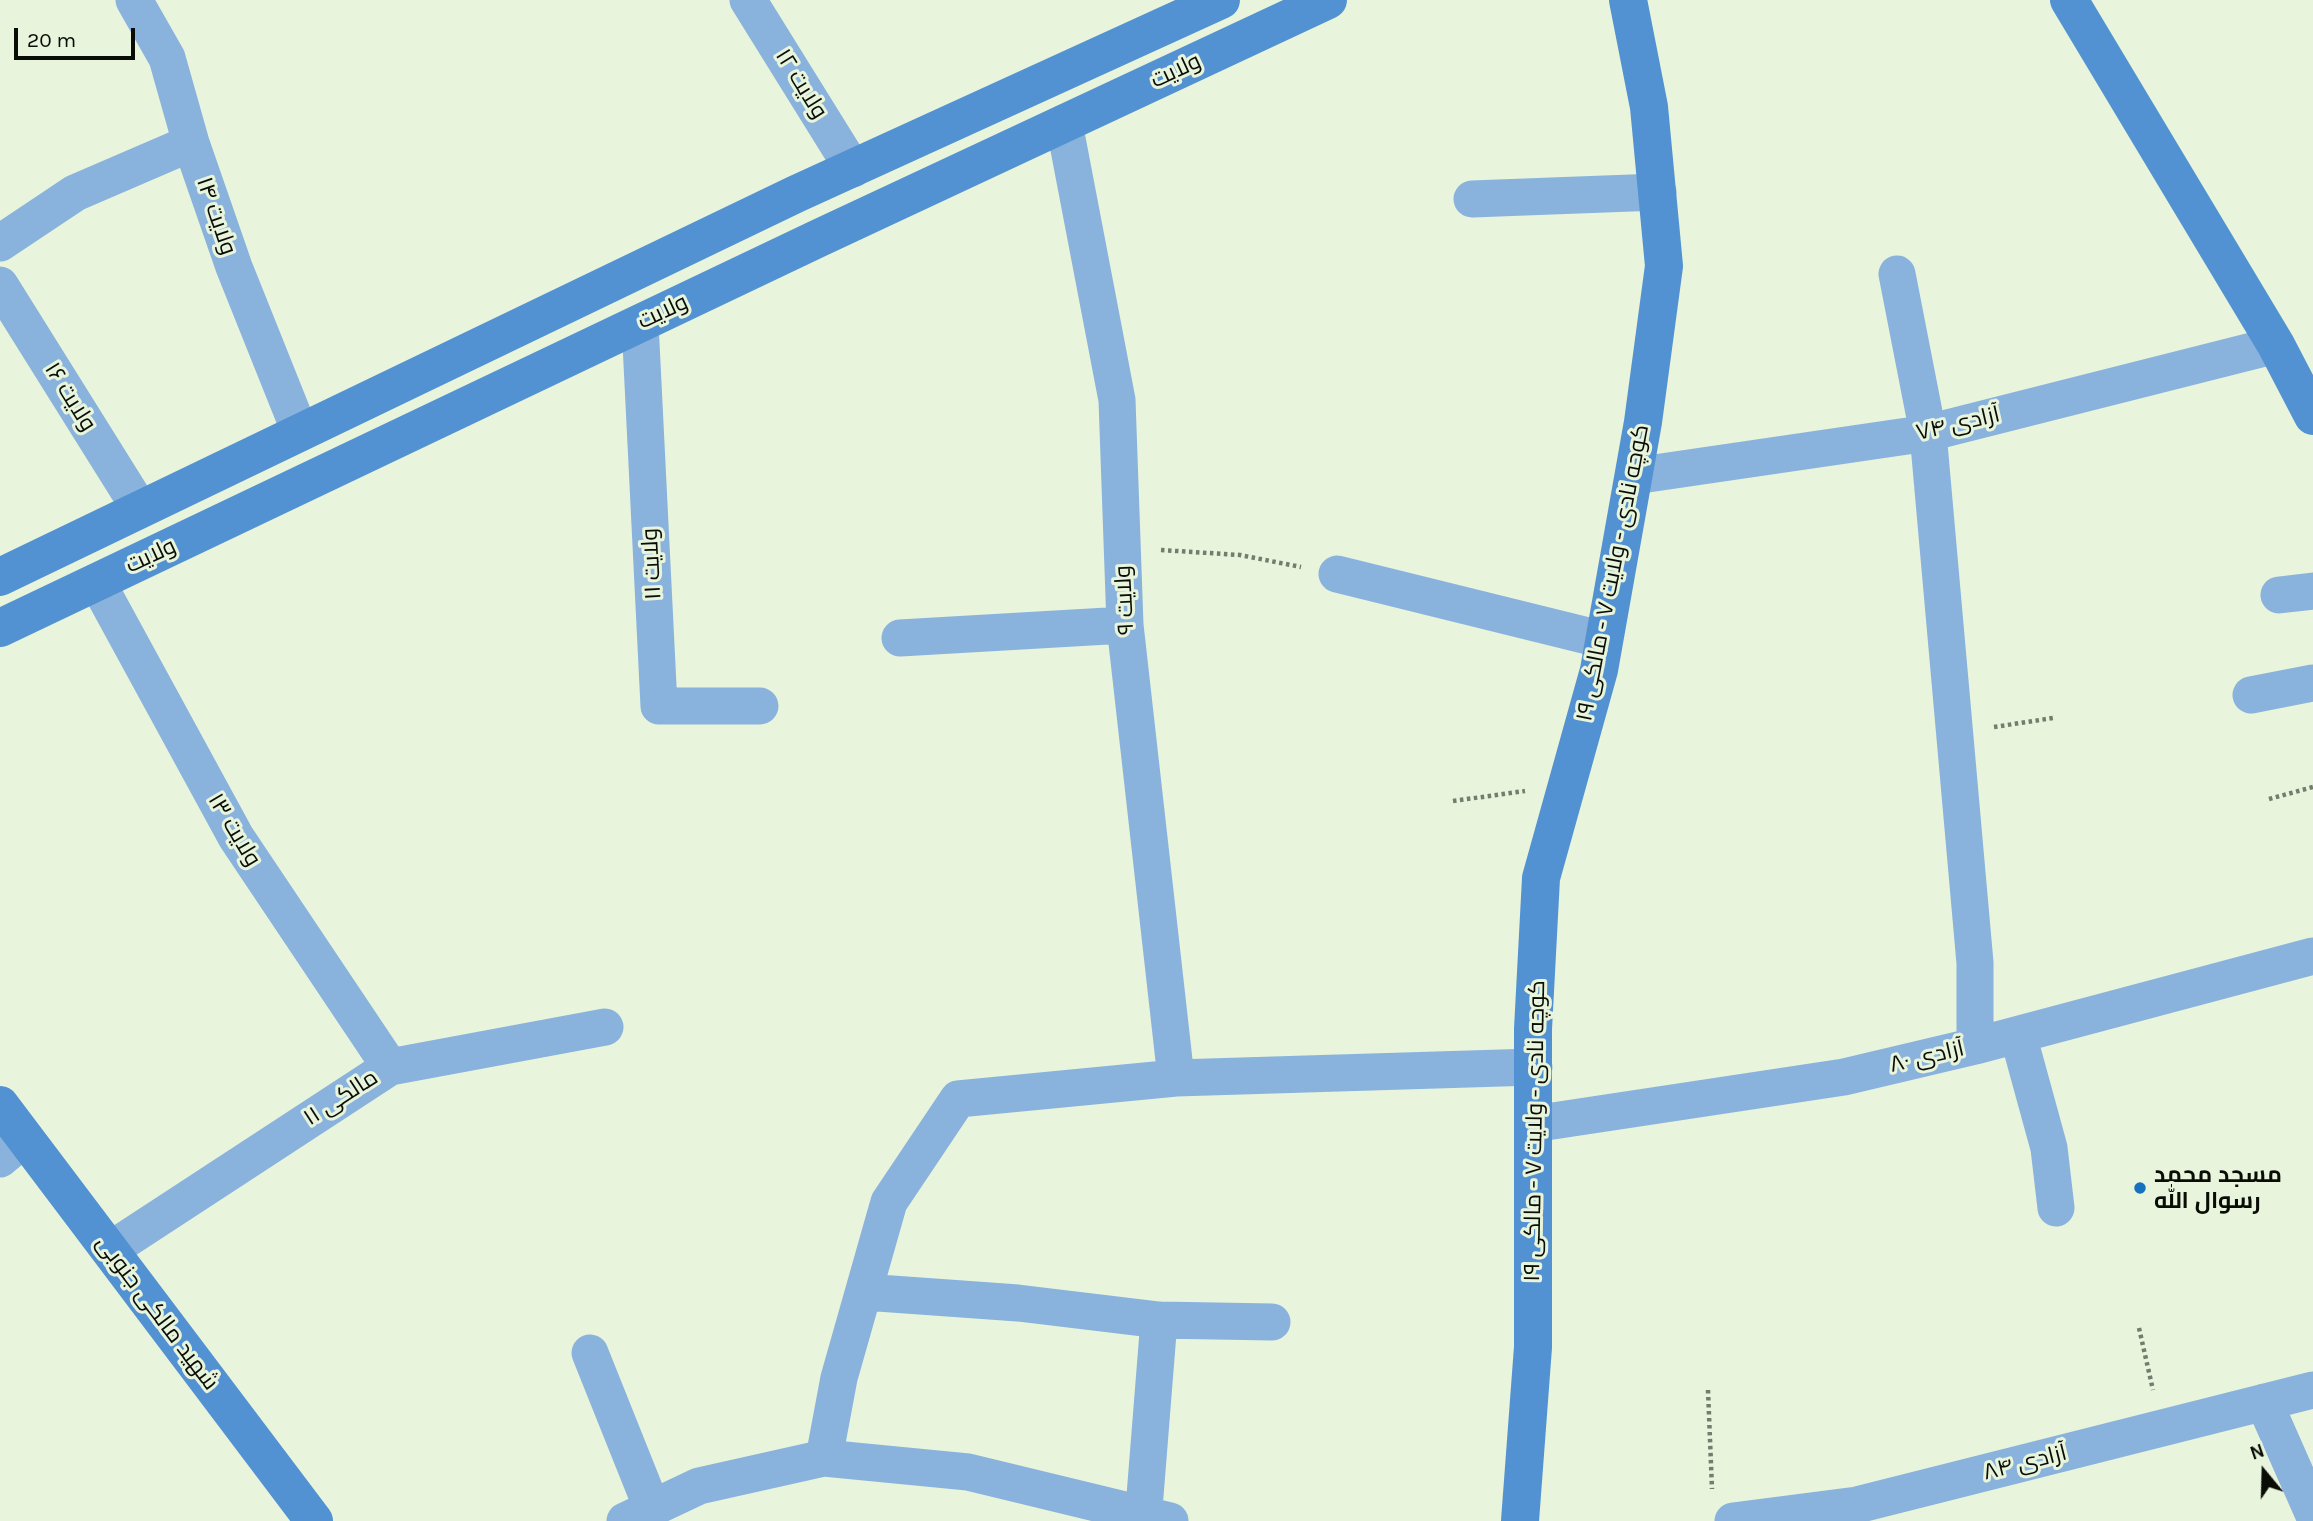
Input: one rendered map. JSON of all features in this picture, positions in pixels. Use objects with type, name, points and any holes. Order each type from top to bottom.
[{"type":"main road","name":"ولایت","points":[[0,577],[853,169],[1221,0]]},
{"type":"main road","name":"ولایت","points":[[0,628],[640,323],[1328,0]]},
{"type":"main road","name":"کوچه نادی - ولایت ۷ - مالکی ۱۹","points":[[1520,1521],[1533,1347],[1533,1030],[1541,878],[1599,670],[1643,422],[1664,266],[1649,107],[1628,0]]},
{"type":"main road","points":[[2069,0],[2276,345],[2313,416]]},
{"type":"main road","name":"شهید مالکی جنوبی","points":[[0,1105],[12,1148],[110,1250],[310,1519]]},
{"type":"street","name":"ولایت ۱۴","points":[[134,0],[167,58],[191,143],[234,267],[300,432]]},
{"type":"street","name":"ولایت ۱۲","points":[[753,2],[853,169]]},
{"type":"street","name":"ولایت ۹","points":[[1064,123],[1117,400],[1125,625],[1176,1078]]},
{"type":"street","points":[[0,243],[75,194],[191,143]]},
{"type":"street","points":[[1472,199],[1658,192]]},
{"type":"street","points":[[1897,274],[1927,433],[1975,963],[1975,1046]]},
{"type":"street","name":"ولایت ۱۶","points":[[0,285],[140,509]]},
{"type":"street","name":"ولایت ۱۱","points":[[640,323],[659,706],[760,706]]},
{"type":"street","name":"آزادی ۷۴","points":[[1634,476],[1927,433],[2276,345]]},
{"type":"street","points":[[1337,574],[1604,640]]},
{"type":"street","name":"ولایت ۱۳","points":[[97,582],[236,837],[390,1067]]},
{"type":"street","points":[[900,638],[1125,625]]},
{"type":"street","points":[[2251,695],[2313,683]]},
{"type":"street","name":"آزادی ۸۰","points":[[1534,1124],[1844,1077],[2018,1035],[2313,956]]},
{"type":"street","name":"مالکی ۱۱","points":[[110,1250],[390,1067],[605,1027]]},
{"type":"street","points":[[2018,1035],[2049,1148],[2056,1208]]},
{"type":"street","points":[[824,1458],[839,1378],[889,1202],[958,1099],[1176,1078],[1534,1067]]},
{"type":"street","points":[[863,1292],[1018,1303],[1159,1320],[1272,1322]]},
{"type":"street","points":[[590,1353],[638,1514],[699,1486],[824,1458],[968,1472],[1152,1519],[1159,1320]]},
{"type":"street","name":"آزادی ۸۴","points":[[1722,1508],[1858,1513],[2162,1428],[2313,1390]]},
{"type":"street","points":[[2264,1402],[2313,1513]]},
{"type":"path","points":[[1122,548],[1240,555],[1337,574]]},
{"type":"path","points":[[1955,733],[2053,718]]},
{"type":"path","points":[[1453,801],[1567,786]]},
{"type":"path","points":[[2269,799],[2313,787]]},
{"type":"path","points":[[2139,1328],[2162,1428]]},
{"type":"path","points":[[1708,1390],[1722,1508]]},
{"type":"place","name":"مسجد محمد رسوال الله","points":[[2140,1188]]}]
